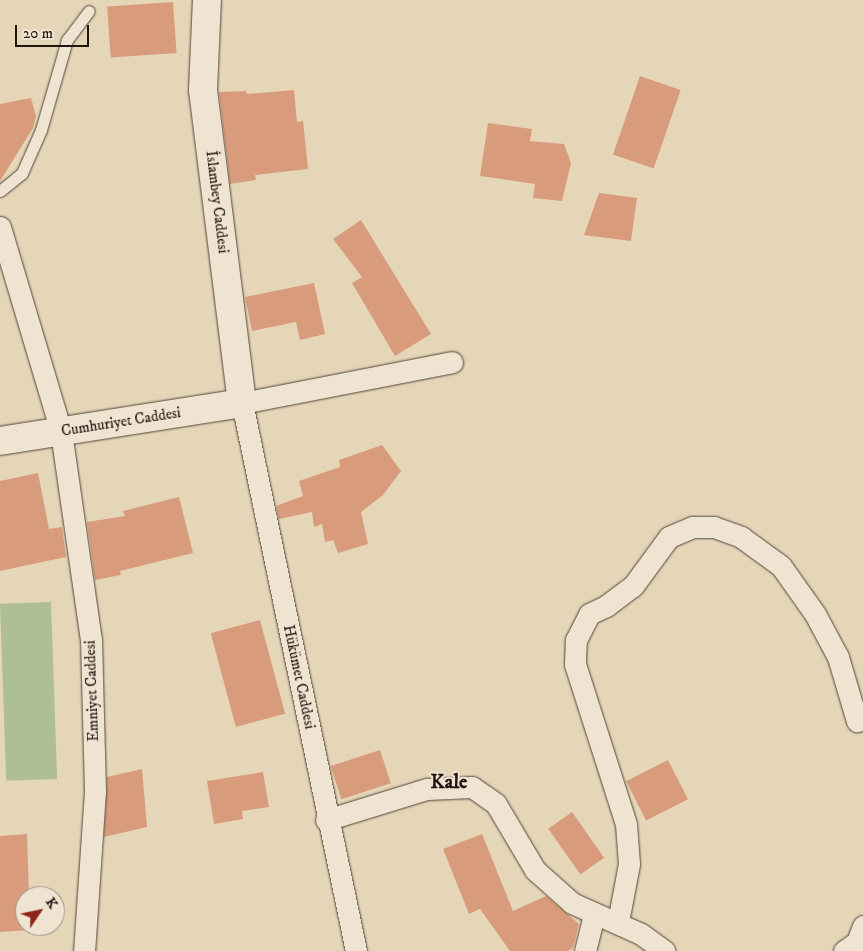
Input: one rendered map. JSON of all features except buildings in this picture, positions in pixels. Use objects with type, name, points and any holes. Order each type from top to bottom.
[{"type":"street","name":"İslambey Caddesi","points":[[207,0],[203,90],[242,403]]},
{"type":"street","name":"Emniyet Caddesi","points":[[0,227],[62,432],[91,639],[95,791],[84,951]]},
{"type":"street","points":[[242,403],[452,362]]},
{"type":"street","name":"Cumhuriyet Caddesi","points":[[0,441],[242,403]]},
{"type":"street","name":"Hükümet Caddesi","points":[[242,403],[326,820],[356,951]]},
{"type":"street","points":[[618,922],[629,864],[626,824],[575,664],[575,646],[579,630],[589,614],[606,606],[633,586],[669,537],[692,527],[714,527],[741,537],[782,566],[815,614],[838,657],[857,722]]},
{"type":"street","points":[[326,820],[427,789],[472,787],[496,804],[535,870],[572,903],[594,915],[618,922],[664,951]]},
{"type":"street","points":[[585,951],[594,915]]},
{"type":"street","points":[[844,951],[857,942],[863,926]]},
{"type":"lane","points":[[0,191],[22,173],[42,130],[67,40],[89,11]]},
{"type":"green space","points":[[51,602],[57,779],[6,781],[0,604]]},
{"type":"district","name":"Kale","points":[[449,782]]}]
